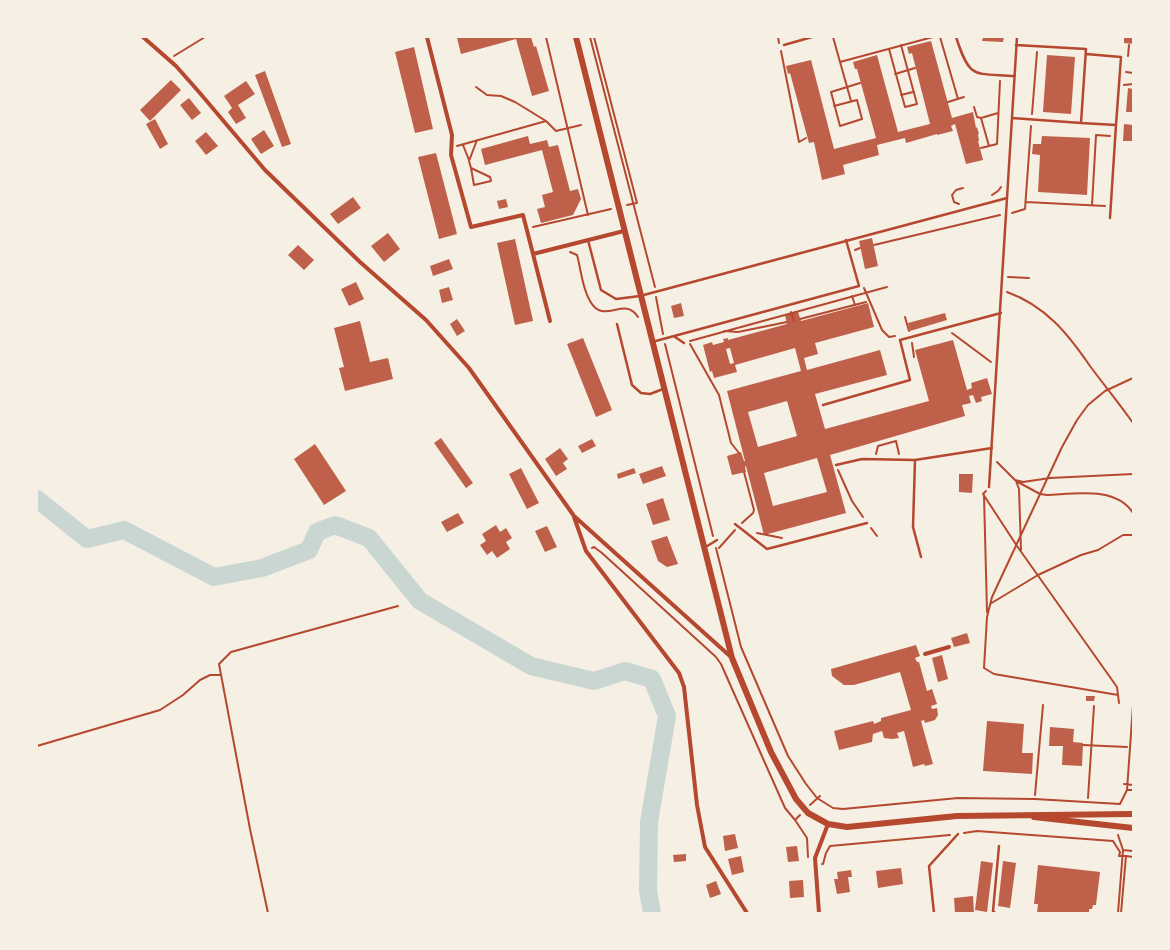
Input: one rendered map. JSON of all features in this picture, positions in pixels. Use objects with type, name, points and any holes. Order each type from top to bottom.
[{"type":"street","points":[[144,37],[168,59],[199,92],[265,170],[360,262],[426,320],[469,368],[574,516],[732,658]]},
{"type":"street","points":[[427,37],[452,135],[451,155],[471,227],[522,215],[550,321]]},
{"type":"street","points":[[576,37],[651,343],[732,658],[771,752],[796,799],[805,810],[828,824],[847,827],[957,816],[1133,814]]},
{"type":"street","points":[[533,254],[624,231]]},
{"type":"street","points":[[574,516],[586,551],[679,673],[684,686],[697,805],[704,847],[747,913]]},
{"type":"street","points":[[925,654],[949,647]]},
{"type":"street","points":[[1011,815],[1133,828]]},
{"type":"street","points":[[819,913],[815,864],[819,844],[828,824]]},
{"type":"lane","points":[[784,45],[812,37]]},
{"type":"lane","points":[[956,37],[964,62],[978,74],[1014,76]]},
{"type":"lane","points":[[989,487],[1017,37]]},
{"type":"lane","points":[[1016,45],[1086,49],[1081,123]]},
{"type":"lane","points":[[1086,54],[1121,57],[1110,218]]},
{"type":"lane","points":[[1012,118],[1116,125]]},
{"type":"lane","points":[[588,240],[601,290],[616,299],[656,292],[1007,198]]},
{"type":"lane","points":[[651,343],[859,286],[846,240]]},
{"type":"lane","points":[[823,405],[910,380],[900,340],[1001,313]]},
{"type":"lane","points":[[617,324],[632,385],[641,393],[650,394],[663,389]]},
{"type":"lane","points":[[674,336],[684,343]]},
{"type":"lane","points":[[836,465],[862,459],[915,460],[992,448]]},
{"type":"lane","points":[[915,460],[913,527],[921,557]]},
{"type":"lane","points":[[735,524],[767,549],[867,523]]},
{"type":"lane","points":[[704,548],[717,540]]},
{"type":"lane","points":[[934,913],[929,866],[958,834]]},
{"type":"lane","points":[[995,913],[993,911],[999,846]]},
{"type":"path","points":[[168,59],[205,37]]},
{"type":"path","points":[[546,37],[588,215]]},
{"type":"path","points":[[590,37],[656,292],[664,339],[741,647],[788,756],[806,784],[818,797],[833,808],[843,809],[958,798],[1035,799],[1120,804]]},
{"type":"path","points":[[778,37],[799,142],[806,138]]},
{"type":"path","points":[[833,37],[851,101]]},
{"type":"path","points":[[840,62],[933,37]]},
{"type":"path","points":[[940,37],[958,99]]},
{"type":"path","points":[[889,49],[905,107],[917,104],[901,46]]},
{"type":"path","points":[[896,74],[915,68]]},
{"type":"path","points":[[1126,72],[1133,73]]},
{"type":"path","points":[[981,148],[996,144],[1001,75]]},
{"type":"path","points":[[834,106],[857,100],[862,119],[840,126],[834,106],[831,92],[860,84]]},
{"type":"path","points":[[476,87],[487,95],[501,96],[515,102],[546,121],[556,131],[581,125]]},
{"type":"path","points":[[901,95],[914,92]]},
{"type":"path","points":[[948,102],[964,97]]},
{"type":"path","points":[[974,107],[977,117],[981,118],[989,146]]},
{"type":"path","points":[[981,118],[998,113]]},
{"type":"path","points":[[1032,113],[1038,114]]},
{"type":"path","points":[[456,147],[546,121]]},
{"type":"path","points":[[1092,205],[1096,135],[1116,136]]},
{"type":"path","points":[[469,160],[477,140]]},
{"type":"path","points":[[463,145],[469,160],[474,185],[491,181],[490,178],[471,168]]},
{"type":"path","points":[[990,196],[998,191],[1002,183]]},
{"type":"path","points":[[960,204],[954,202],[952,195],[956,190],[963,188]]},
{"type":"path","points":[[1026,202],[1111,206]]},
{"type":"path","points":[[874,245],[1025,210]]},
{"type":"path","points":[[1001,215],[1001,222]]},
{"type":"path","points":[[567,251],[577,255],[590,301],[598,311],[603,312],[625,308],[634,312],[638,320]]},
{"type":"path","points":[[1003,276],[1029,278]]},
{"type":"path","points":[[739,452],[731,443],[719,395],[688,341],[720,331],[887,287]]},
{"type":"path","points":[[1002,290],[1036,306],[1064,330],[1133,423]]},
{"type":"path","points":[[865,292],[882,330],[889,337],[896,336]]},
{"type":"path","points":[[852,296],[855,305]]},
{"type":"path","points":[[800,319],[866,302]]},
{"type":"path","points":[[791,312],[794,321]]},
{"type":"path","points":[[905,317],[909,332]]},
{"type":"path","points":[[720,331],[738,332],[787,322]]},
{"type":"path","points":[[902,334],[916,330]]},
{"type":"path","points":[[945,334],[959,331]]},
{"type":"path","points":[[952,332],[992,363],[992,355]]},
{"type":"path","points":[[914,357],[910,344],[919,341]]},
{"type":"path","points":[[1118,695],[994,674],[984,668],[988,617],[992,597],[1047,479],[1077,420],[1088,406],[1109,390],[1133,378]]},
{"type":"path","points":[[874,459],[878,446],[896,440],[901,460]]},
{"type":"path","points":[[992,448],[996,461],[1016,480],[1040,494],[1104,494],[1126,505],[1133,513]]},
{"type":"path","points":[[836,465],[852,501],[877,536]]},
{"type":"path","points":[[719,548],[753,513],[754,510],[744,472]]},
{"type":"path","points":[[1016,480],[1023,482],[1047,479],[1133,474]]},
{"type":"path","points":[[1016,480],[1019,489],[1020,539],[1022,553]]},
{"type":"path","points":[[988,617],[984,494],[989,487]]},
{"type":"path","points":[[984,494],[1017,546],[1117,687],[1119,703]]},
{"type":"path","points":[[755,532],[769,537],[786,538]]},
{"type":"path","points":[[990,604],[1038,575],[1081,555],[1098,550],[1123,535],[1133,535]]},
{"type":"path","points":[[586,551],[594,547],[716,657],[721,664],[779,796],[785,808],[807,838],[808,864],[823,864],[830,846],[977,831],[1113,841],[1120,852],[1119,856],[1133,857]]},
{"type":"path","points":[[268,913],[250,829],[219,664],[231,652],[398,606]]},
{"type":"path","points":[[37,746],[160,710],[183,695],[200,680],[210,675],[221,674]]},
{"type":"path","points":[[1035,795],[1043,705]]},
{"type":"path","points":[[1088,798],[1094,706]]},
{"type":"path","points":[[1083,745],[1127,747]]},
{"type":"path","points":[[1124,784],[1133,784]]},
{"type":"path","points":[[1128,790],[1133,790]]},
{"type":"path","points":[[795,820],[818,797]]},
{"type":"path","points":[[1124,850],[1133,851]]},
{"type":"path","points":[[1121,913],[1126,856]]},
{"type":"building","points":[[531,37],[534,47],[536,46],[549,91],[532,96],[516,39],[461,54],[457,38]]},
{"type":"building","points":[[983,37],[1004,37],[1003,42],[982,41]]},
{"type":"building","points":[[1124,37],[1133,37],[1133,44],[1124,43]]},
{"type":"building","points":[[931,41],[952,118],[973,112],[976,128],[977,127],[979,134],[978,141],[983,160],[966,164],[955,124],[951,126],[953,131],[906,143],[905,138],[877,145],[879,155],[843,165],[845,174],[822,180],[814,142],[809,143],[790,73],[788,74],[786,66],[811,60],[834,149],[876,138],[857,69],[855,69],[853,62],[877,55],[898,132],[930,124],[912,53],[909,54],[907,47]]},
{"type":"building","points":[[414,47],[433,129],[415,133],[395,52]]},
{"type":"building","points":[[1047,55],[1075,57],[1071,114],[1043,112]]},
{"type":"building","points":[[265,71],[291,144],[282,147],[255,75]]},
{"type":"building","points":[[171,80],[181,90],[150,121],[140,110]]},
{"type":"building","points":[[246,81],[255,94],[238,105],[246,118],[236,124],[228,112],[232,108],[224,96]]},
{"type":"building","points":[[1128,88],[1133,89],[1133,112],[1126,112]]},
{"type":"building","points":[[189,98],[201,113],[192,120],[180,105]]},
{"type":"building","points":[[155,119],[168,144],[160,149],[146,124]]},
{"type":"building","points":[[1124,124],[1133,125],[1133,141],[1123,141]]},
{"type":"building","points":[[264,130],[274,146],[261,154],[251,139]]},
{"type":"building","points":[[206,132],[218,146],[206,155],[195,141]]},
{"type":"building","points":[[528,136],[530,144],[547,140],[549,147],[558,145],[570,191],[578,189],[581,199],[573,215],[541,223],[537,209],[545,207],[542,195],[553,192],[542,150],[485,165],[481,149]]},
{"type":"building","points":[[1042,136],[1090,138],[1087,195],[1038,192],[1040,155],[1032,154],[1033,144],[1041,144]]},
{"type":"building","points":[[436,153],[457,234],[439,239],[418,157]]},
{"type":"building","points":[[353,197],[361,208],[338,224],[330,214]]},
{"type":"building","points":[[506,199],[508,207],[499,209],[497,201]]},
{"type":"building","points":[[388,233],[400,249],[384,262],[371,246]]},
{"type":"building","points":[[872,238],[878,266],[865,269],[859,241]]},
{"type":"building","points":[[515,239],[533,321],[515,325],[497,243]]},
{"type":"building","points":[[298,245],[314,260],[304,270],[288,255]]},
{"type":"building","points":[[449,259],[453,269],[433,276],[430,266]]},
{"type":"building","points":[[356,282],[364,299],[349,306],[341,289]]},
{"type":"building","points":[[449,287],[453,300],[442,303],[439,290]]},
{"type":"building","points":[[681,303],[684,316],[674,318],[671,306]]},
{"type":"building","points":[[868,303],[874,327],[815,343],[818,354],[804,358],[807,370],[880,350],[887,375],[815,394],[825,429],[929,401],[915,350],[953,340],[967,390],[972,388],[971,383],[987,378],[992,394],[981,397],[982,401],[976,403],[973,395],[969,396],[971,403],[962,405],[965,416],[830,455],[846,513],[764,535],[746,466],[746,472],[732,475],[727,456],[741,452],[745,461],[727,391],[801,371],[795,348],[735,365],[737,372],[714,378],[712,371],[710,372],[703,345],[712,342],[713,345],[724,342],[723,339],[728,338],[728,340],[787,324],[785,315],[798,312],[801,321]],"holes":[[[730,348],[734,363],[730,364],[726,349]],[[787,401],[797,436],[758,447],[748,412]],[[817,458],[827,492],[773,506],[764,473]]]},
{"type":"building","points":[[945,313],[947,320],[910,331],[908,323]]},
{"type":"building","points":[[457,319],[465,331],[457,336],[450,324]]},
{"type":"building","points":[[360,321],[370,362],[388,358],[393,379],[345,391],[339,368],[344,367],[334,328]]},
{"type":"building","points":[[583,338],[612,410],[596,417],[567,344]]},
{"type":"building","points":[[441,438],[473,483],[466,488],[434,443]]},
{"type":"building","points":[[592,439],[596,446],[582,453],[578,446]]},
{"type":"building","points":[[315,444],[346,491],[324,505],[294,459]]},
{"type":"building","points":[[560,448],[568,459],[563,463],[567,469],[556,476],[545,459]]},
{"type":"building","points":[[662,466],[666,476],[643,484],[639,474]]},
{"type":"building","points":[[521,468],[539,503],[527,509],[509,474]]},
{"type":"building","points":[[634,468],[636,473],[618,479],[617,474]]},
{"type":"building","points":[[959,474],[973,474],[972,493],[959,492]]},
{"type":"building","points":[[663,498],[670,520],[653,525],[646,504]]},
{"type":"building","points":[[458,513],[464,523],[447,532],[441,522]]},
{"type":"building","points":[[496,525],[500,532],[506,528],[512,538],[506,542],[510,549],[497,558],[492,551],[487,555],[480,545],[486,541],[482,534]]},
{"type":"building","points":[[547,526],[557,547],[545,552],[535,531]]},
{"type":"building","points":[[667,536],[678,564],[667,567],[658,561],[651,541]]},
{"type":"building","points":[[967,633],[970,643],[954,647],[951,638]]},
{"type":"building","points":[[916,645],[920,656],[915,658],[917,662],[919,662],[927,691],[932,689],[937,704],[931,706],[932,709],[937,708],[938,715],[935,720],[925,723],[924,720],[921,721],[933,764],[925,766],[924,764],[913,767],[904,731],[897,733],[899,738],[892,739],[884,738],[882,731],[873,734],[872,742],[839,750],[834,731],[873,721],[874,724],[881,721],[881,718],[911,710],[900,672],[854,685],[844,685],[832,676],[831,669]]},
{"type":"building","points":[[942,655],[948,679],[938,682],[932,658]]},
{"type":"building","points":[[1086,696],[1095,696],[1094,701],[1086,701]]},
{"type":"building","points":[[987,721],[1024,724],[1022,753],[1033,753],[1032,774],[983,771]]},
{"type":"building","points":[[1050,727],[1074,729],[1073,742],[1083,743],[1082,766],[1062,765],[1063,746],[1049,746]]},
{"type":"building","points":[[735,834],[738,848],[725,851],[723,836]]},
{"type":"building","points":[[797,846],[799,861],[788,862],[786,847]]},
{"type":"building","points":[[686,854],[686,861],[674,862],[673,855]]},
{"type":"building","points":[[741,856],[744,872],[732,875],[728,859]]},
{"type":"building","points":[[981,861],[993,863],[987,912],[975,910]]},
{"type":"building","points":[[1003,861],[1016,863],[1010,908],[998,906]]},
{"type":"building","points":[[1038,865],[1100,872],[1096,905],[1093,905],[1092,909],[1089,909],[1089,913],[1037,913],[1038,904],[1034,904]]},
{"type":"building","points":[[901,868],[903,884],[878,888],[876,871]]},
{"type":"building","points":[[851,870],[852,877],[848,877],[850,892],[837,894],[834,879],[838,879],[837,872]]},
{"type":"building","points":[[803,880],[804,897],[790,898],[789,881]]},
{"type":"building","points":[[716,881],[721,894],[710,898],[706,885]]},
{"type":"building","points":[[973,896],[974,913],[955,913],[954,898]]},
{"type":"waterway","points":[[37,499],[87,539],[124,530],[214,577],[262,568],[309,550],[317,532],[335,525],[369,538],[420,601],[531,666],[594,681],[625,671],[652,679],[667,716],[649,822],[648,891],[652,913]]}]
